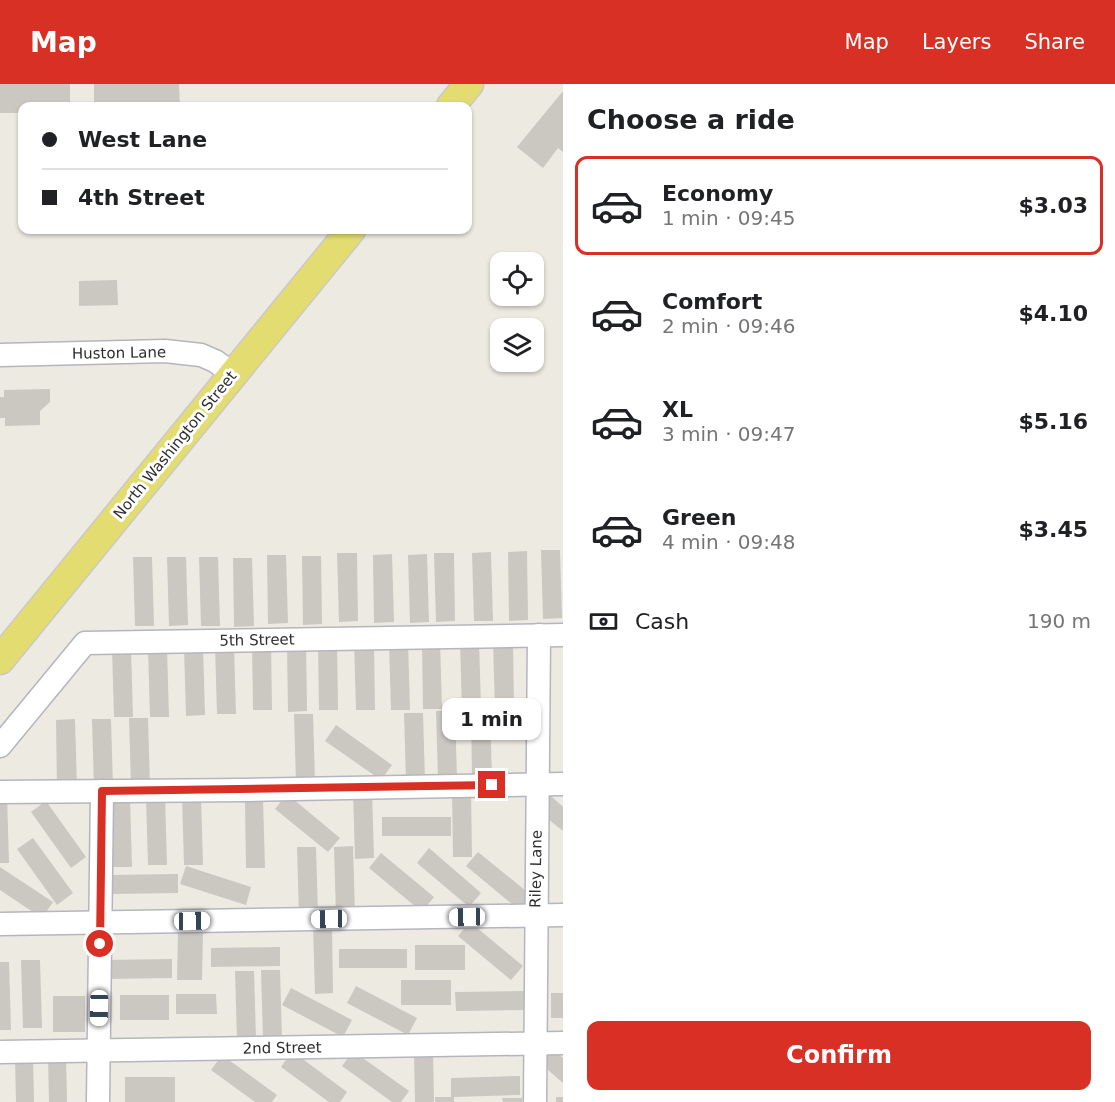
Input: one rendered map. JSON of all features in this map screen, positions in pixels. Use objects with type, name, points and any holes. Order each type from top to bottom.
[{"type":"main road","points":[[454,102],[469,84]]},
{"type":"main road","name":"North Washington Street","points":[[0,660],[348,234]]},
{"type":"street","name":"Huston Lane","points":[[0,356],[165,351],[201,355],[215,361],[233,374]]},
{"type":"street","name":"Riley Lane","points":[[535,1102],[539,635]]},
{"type":"street","name":"5th Street","points":[[0,746],[86,643],[563,635]]},
{"type":"street","points":[[0,792],[246,790],[563,783]]},
{"type":"street","points":[[98,1102],[102,791]]},
{"type":"street","points":[[0,924],[563,915]]},
{"type":"street","name":"2nd Street","points":[[0,1052],[563,1043]]},
{"type":"building","points":[[0,84],[70,84],[70,102],[18,102],[18,113],[0,113]]},
{"type":"building","points":[[94,84],[179,84],[180,102],[94,102]]},
{"type":"building","points":[[563,91],[563,152],[558,148],[543,168],[517,147]]},
{"type":"building","points":[[117,280],[118,305],[79,306],[79,281]]},
{"type":"building","points":[[50,389],[50,402],[40,411],[40,425],[5,426],[5,418],[0,418],[0,397],[4,397],[4,390]]},
{"type":"building","points":[[541,550],[560,550],[562,618],[543,619]]},
{"type":"building","points":[[527,551],[528,620],[509,621],[508,552]]},
{"type":"building","points":[[491,552],[493,621],[474,621],[472,553]]},
{"type":"building","points":[[337,553],[357,553],[358,621],[339,622]]},
{"type":"building","points":[[434,553],[454,553],[455,621],[436,622]]},
{"type":"building","points":[[392,554],[394,622],[374,623],[373,555]]},
{"type":"building","points":[[427,554],[429,622],[410,623],[408,555]]},
{"type":"building","points":[[267,555],[286,555],[288,623],[268,624]]},
{"type":"building","points":[[302,556],[321,556],[322,624],[303,625]]},
{"type":"building","points":[[133,557],[152,557],[154,626],[135,626]]},
{"type":"building","points":[[167,557],[186,557],[188,625],[169,626]]},
{"type":"building","points":[[199,557],[218,557],[220,626],[201,626]]},
{"type":"building","points":[[233,558],[252,558],[254,626],[234,627]]},
{"type":"building","points":[[460,640],[479,640],[481,708],[462,709]]},
{"type":"building","points":[[513,640],[514,709],[495,709],[493,641]]},
{"type":"building","points":[[337,641],[338,710],[319,710],[318,642]]},
{"type":"building","points":[[422,641],[440,641],[442,709],[423,709]]},
{"type":"building","points":[[252,642],[271,642],[272,710],[253,710]]},
{"type":"building","points":[[354,642],[374,642],[375,710],[356,710]]},
{"type":"building","points":[[389,642],[408,642],[410,710],[391,710]]},
{"type":"building","points":[[287,643],[306,643],[307,711],[288,712]]},
{"type":"building","points":[[234,645],[236,714],[217,714],[215,646]]},
{"type":"building","points":[[184,647],[203,647],[205,715],[186,716]]},
{"type":"building","points":[[131,648],[133,717],[114,717],[112,649]]},
{"type":"building","points":[[167,648],[169,717],[150,717],[148,649]]},
{"type":"building","points":[[471,709],[490,709],[492,777],[472,778]]},
{"type":"building","points":[[455,710],[457,779],[438,779],[436,711]]},
{"type":"building","points":[[404,713],[423,713],[425,781],[406,781]]},
{"type":"building","points":[[294,714],[313,714],[315,782],[296,783]]},
{"type":"building","points":[[129,718],[148,718],[150,786],[131,786]]},
{"type":"building","points":[[75,719],[77,788],[57,789],[56,720]]},
{"type":"building","points":[[92,719],[111,719],[113,787],[94,788]]},
{"type":"building","points":[[336,725],[392,765],[381,780],[325,741]]},
{"type":"building","points":[[471,788],[472,857],[453,857],[452,789]]},
{"type":"building","points":[[372,790],[374,858],[355,859],[353,791]]},
{"type":"building","points":[[287,794],[340,838],[328,852],[275,809]]},
{"type":"building","points":[[0,795],[7,795],[9,863],[0,863]]},
{"type":"building","points":[[165,796],[167,865],[148,865],[146,797]]},
{"type":"building","points":[[182,796],[201,796],[203,865],[184,865]]},
{"type":"building","points":[[551,796],[563,807],[563,831],[538,811]]},
{"type":"building","points":[[130,798],[132,867],[113,867],[111,799]]},
{"type":"building","points":[[263,799],[265,868],[246,868],[245,800]]},
{"type":"building","points":[[46,801],[86,857],[71,868],[31,812]]},
{"type":"building","points":[[382,817],[451,817],[451,836],[382,836]]},
{"type":"building","points":[[33,838],[73,893],[57,905],[17,849]]},
{"type":"building","points":[[353,846],[355,915],[336,915],[334,847]]},
{"type":"building","points":[[297,847],[316,847],[318,915],[299,916]]},
{"type":"building","points":[[429,848],[481,893],[469,907],[417,863]]},
{"type":"building","points":[[478,852],[531,895],[519,910],[466,866]]},
{"type":"building","points":[[381,853],[434,897],[422,912],[369,868]]},
{"type":"building","points":[[186,866],[251,887],[246,905],[180,884]]},
{"type":"building","points":[[0,867],[53,902],[42,918],[0,890]]},
{"type":"building","points":[[178,874],[178,893],[110,894],[110,875]]},
{"type":"building","points":[[470,922],[523,966],[511,980],[458,936]]},
{"type":"building","points":[[313,925],[332,925],[333,993],[315,994]]},
{"type":"building","points":[[178,930],[203,930],[202,980],[177,980]]},
{"type":"building","points":[[415,945],[465,945],[465,970],[415,970]]},
{"type":"building","points":[[280,947],[280,966],[211,967],[211,948]]},
{"type":"building","points":[[339,949],[407,949],[407,968],[339,968]]},
{"type":"building","points":[[172,959],[172,978],[104,979],[103,960]]},
{"type":"building","points":[[21,960],[40,960],[42,1028],[23,1028]]},
{"type":"building","points":[[0,962],[9,962],[11,1030],[0,1030]]},
{"type":"building","points":[[261,970],[280,970],[282,1039],[263,1039]]},
{"type":"building","points":[[235,971],[254,971],[256,1039],[237,1040]]},
{"type":"building","points":[[401,980],[451,980],[451,1005],[401,1005]]},
{"type":"building","points":[[356,986],[417,1018],[408,1035],[347,1003]]},
{"type":"building","points":[[291,988],[352,1020],[343,1037],[282,1005]]},
{"type":"building","points":[[524,991],[524,1010],[456,1011],[455,992]]},
{"type":"building","points":[[551,993],[563,993],[563,1018],[551,1018]]},
{"type":"building","points":[[176,994],[216,994],[217,1014],[176,1014]]},
{"type":"building","points":[[120,995],[169,995],[169,1020],[120,1020]]},
{"type":"building","points":[[53,996],[85,996],[85,1032],[53,1032]]},
{"type":"building","points":[[552,1048],[563,1058],[563,1083],[540,1063]]},
{"type":"building","points":[[292,1051],[347,1092],[340,1102],[329,1102],[281,1067]]},
{"type":"building","points":[[353,1051],[409,1091],[401,1102],[392,1102],[342,1066]]},
{"type":"building","points":[[414,1052],[433,1052],[434,1102],[415,1102]]},
{"type":"building","points":[[222,1055],[277,1095],[272,1102],[255,1102],[211,1070]]},
{"type":"building","points":[[66,1056],[67,1102],[49,1102],[48,1057]]},
{"type":"building","points":[[15,1058],[33,1058],[34,1102],[16,1102]]},
{"type":"building","points":[[520,1076],[520,1095],[454,1097],[454,1102],[435,1102],[435,1097],[451,1097],[451,1078]]},
{"type":"building","points":[[125,1077],[175,1077],[175,1102],[125,1102]]},
{"type":"building","points":[[556,1097],[563,1097],[563,1102],[556,1102]]},
{"type":"building","points":[[502,1098],[522,1098],[522,1102],[503,1102]]},
{"type":"route","points":[[100,944],[102,791],[492,785]]}]
